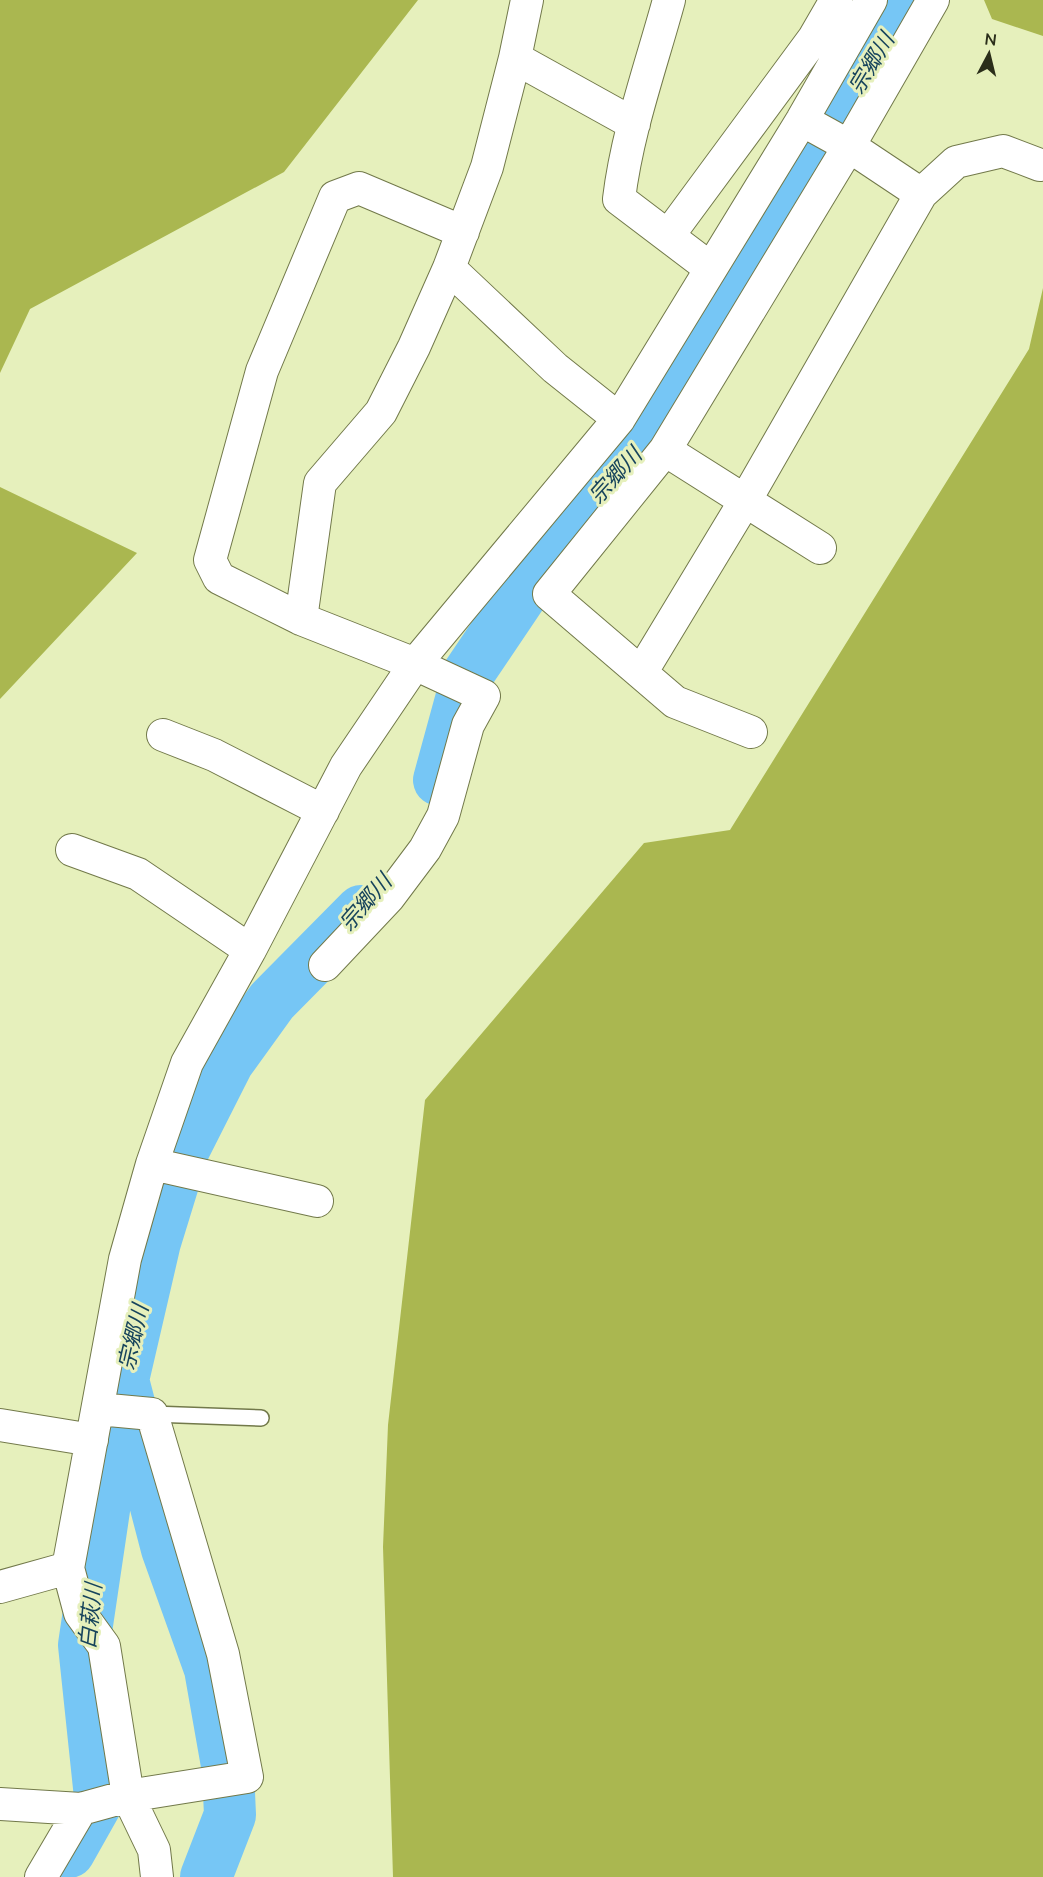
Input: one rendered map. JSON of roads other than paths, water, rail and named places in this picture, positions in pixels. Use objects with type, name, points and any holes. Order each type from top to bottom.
[{"type":"street","points":[[301,619],[320,483],[381,412],[449,268],[487,167],[515,58],[527,0]]},
{"type":"street","points":[[669,0],[634,124],[622,173],[619,199],[710,268]]},
{"type":"street","points":[[668,236],[814,38],[836,0]]},
{"type":"street","points":[[157,1877],[154,1850],[128,1796],[104,1646],[80,1613],[68,1568],[125,1259],[152,1164],[187,1063],[250,950],[346,766],[415,664],[619,419],[802,120],[871,0]]},
{"type":"street","points":[[750,732],[675,702],[549,594],[665,450],[849,146],[933,0]]},
{"type":"street","points":[[515,58],[634,124]]},
{"type":"street","points":[[802,120],[849,146],[921,194]]},
{"type":"street","points":[[641,673],[745,501],[921,194],[956,162],[1002,151],[1040,165]]},
{"type":"street","points":[[325,964],[389,897],[425,849],[443,816],[468,724],[484,696],[415,664],[301,619],[219,578],[210,560],[262,371],[335,197],[359,189],[463,232]]},
{"type":"street","points":[[449,268],[555,368],[619,419]]},
{"type":"street","points":[[665,450],[820,548]]},
{"type":"street","points":[[163,735],[214,755],[322,811]]},
{"type":"street","points":[[72,850],[138,874],[250,950]]},
{"type":"street","points":[[152,1164],[317,1201]]},
{"type":"street","points":[[0,1804],[81,1809],[128,1796],[234,1780],[224,1654],[152,1414],[98,1409]]},
{"type":"street","points":[[0,1425],[92,1440]]},
{"type":"street","points":[[0,1587],[68,1568]]},
{"type":"street","points":[[40,1877],[81,1809]]},
{"type":"lane","points":[[152,1414],[261,1418]]},
{"type":"waterway","name":"宗郷川","points":[[439,780],[468,674],[561,536],[653,432],[805,182],[870,59],[909,0]]},
{"type":"waterway","name":"宗郷川","points":[[206,1877],[230,1815],[228,1771],[210,1669],[167,1549],[123,1380],[155,1242],[183,1151],[228,1062],[272,1001],[361,911]]},
{"type":"waterway","name":"白萩川","points":[[69,1852],[100,1797],[84,1645],[120,1402]]}]
